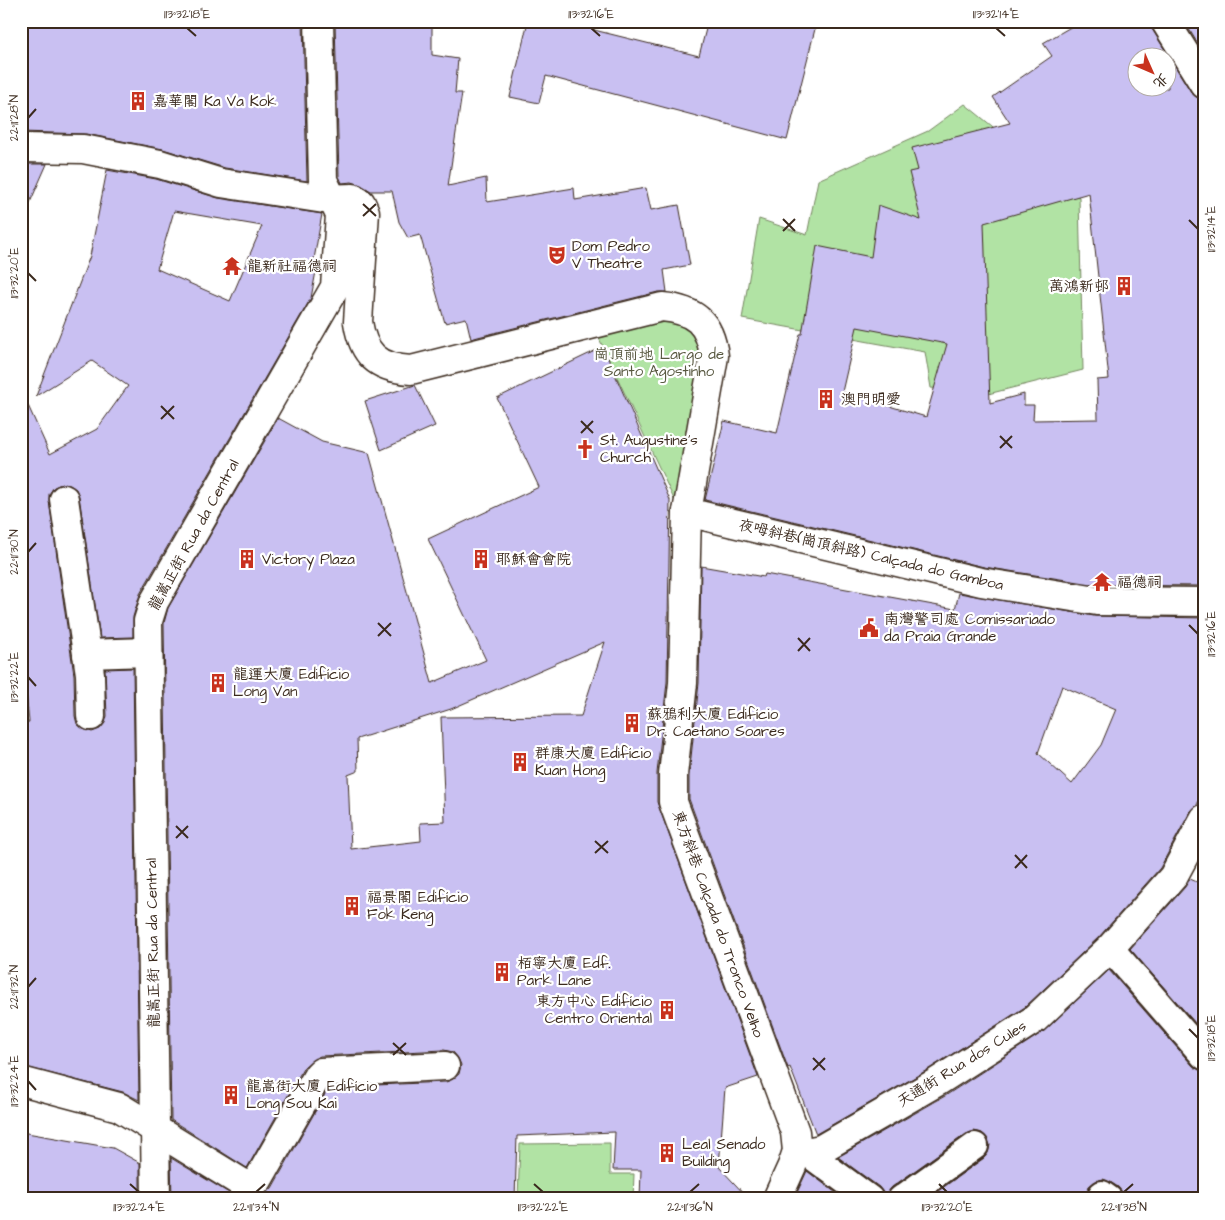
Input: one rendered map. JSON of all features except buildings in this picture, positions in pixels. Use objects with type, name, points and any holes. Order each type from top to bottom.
[{"type":"street","name":"龍嵩正街 Rua da Central","points":[[156,1199],[148,621],[154,602],[335,287],[340,216],[323,180],[318,21]]},
{"type":"street","points":[[1165,21],[1204,84]]},
{"type":"street","points":[[21,148],[83,149],[160,164],[221,183],[324,200],[332,199]]},
{"type":"street","name":"東方斜巷 Calçada do Tronco Velho","points":[[332,199],[348,198],[357,200],[365,212],[358,322],[360,338],[368,352],[380,363],[395,369],[411,370],[662,307],[679,309],[694,316],[705,326],[709,333],[714,356],[687,512],[683,683],[673,775],[673,802],[801,1152]]},
{"type":"street","points":[[64,499],[90,674],[91,716]]},
{"type":"street","name":"夜呣斜巷(崗頂斜路) Calçada do Gamboa","points":[[687,512],[980,582],[1097,601],[1204,602]]},
{"type":"street","points":[[87,654],[148,652]]},
{"type":"street","name":"天通街 Rua dos Cules","points":[[801,1152],[821,1149],[936,1082],[1035,1019],[1110,948],[1173,877],[1204,819]]},
{"type":"street","points":[[1110,948],[1204,1056]]},
{"type":"street","points":[[21,1081],[119,1108],[242,1183],[251,1184],[258,1180],[321,1072],[445,1066]]},
{"type":"street","points":[[901,1199],[975,1146]]},
{"type":"street","points":[[777,1199],[792,1166],[801,1152],[870,1199]]},
{"type":"street","points":[[1099,1199],[1102,1194],[1109,1199]]},
{"type":"green space","points":[[965,104],[1079,197],[1083,370],[988,394],[931,388],[925,352],[742,319],[759,219],[807,235],[818,180],[928,131]]},
{"type":"green space","name":"崗頂前地 Largo de Santo Agostinho","points":[[661,317],[686,324],[702,344],[678,508],[597,334]]},
{"type":"green space","points":[[610,1143],[610,1174],[634,1174],[633,1199],[518,1199],[520,1144]]},
{"type":"place","name":"嘉華閣 Ka Va Kok","points":[[138,101]]},
{"type":"place","name":"Dom Pedro V Theatre","points":[[557,255]]},
{"type":"place","name":"龍新社福德祠","points":[[232,266]]},
{"type":"place","name":"萬鴻新邨","points":[[1124,286]]},
{"type":"place","name":"澳門明愛","points":[[826,399]]},
{"type":"place","name":"St. Augustine's Church","points":[[585,449]]},
{"type":"place","name":"Victory Plaza","points":[[247,559]]},
{"type":"place","name":"耶穌會會院","points":[[481,559]]},
{"type":"place","name":"福德祠","points":[[1102,582]]},
{"type":"place","name":"南灣警司處 Comissariado da Praia Grande","points":[[869,628]]},
{"type":"place","name":"龍運大廈 Edifício Long Van","points":[[218,683]]},
{"type":"place","name":"蘇鴉利大廈 Edifício Dr. Caetano Soares","points":[[632,723]]},
{"type":"place","name":"群康大廈 Edifício Kuan Hong","points":[[520,762]]},
{"type":"place","name":"福景閣 Edifício Fok Keng","points":[[352,906]]},
{"type":"place","name":"栢寧大廈 Edf. Park Lane","points":[[502,972]]},
{"type":"place","name":"東方中心 Edifício Centro Oriental","points":[[667,1010]]},
{"type":"place","name":"龍嵩街大廈 Edifício Long Sou Kai","points":[[231,1095]]},
{"type":"place","name":"Leal Senado Building","points":[[667,1153]]}]
